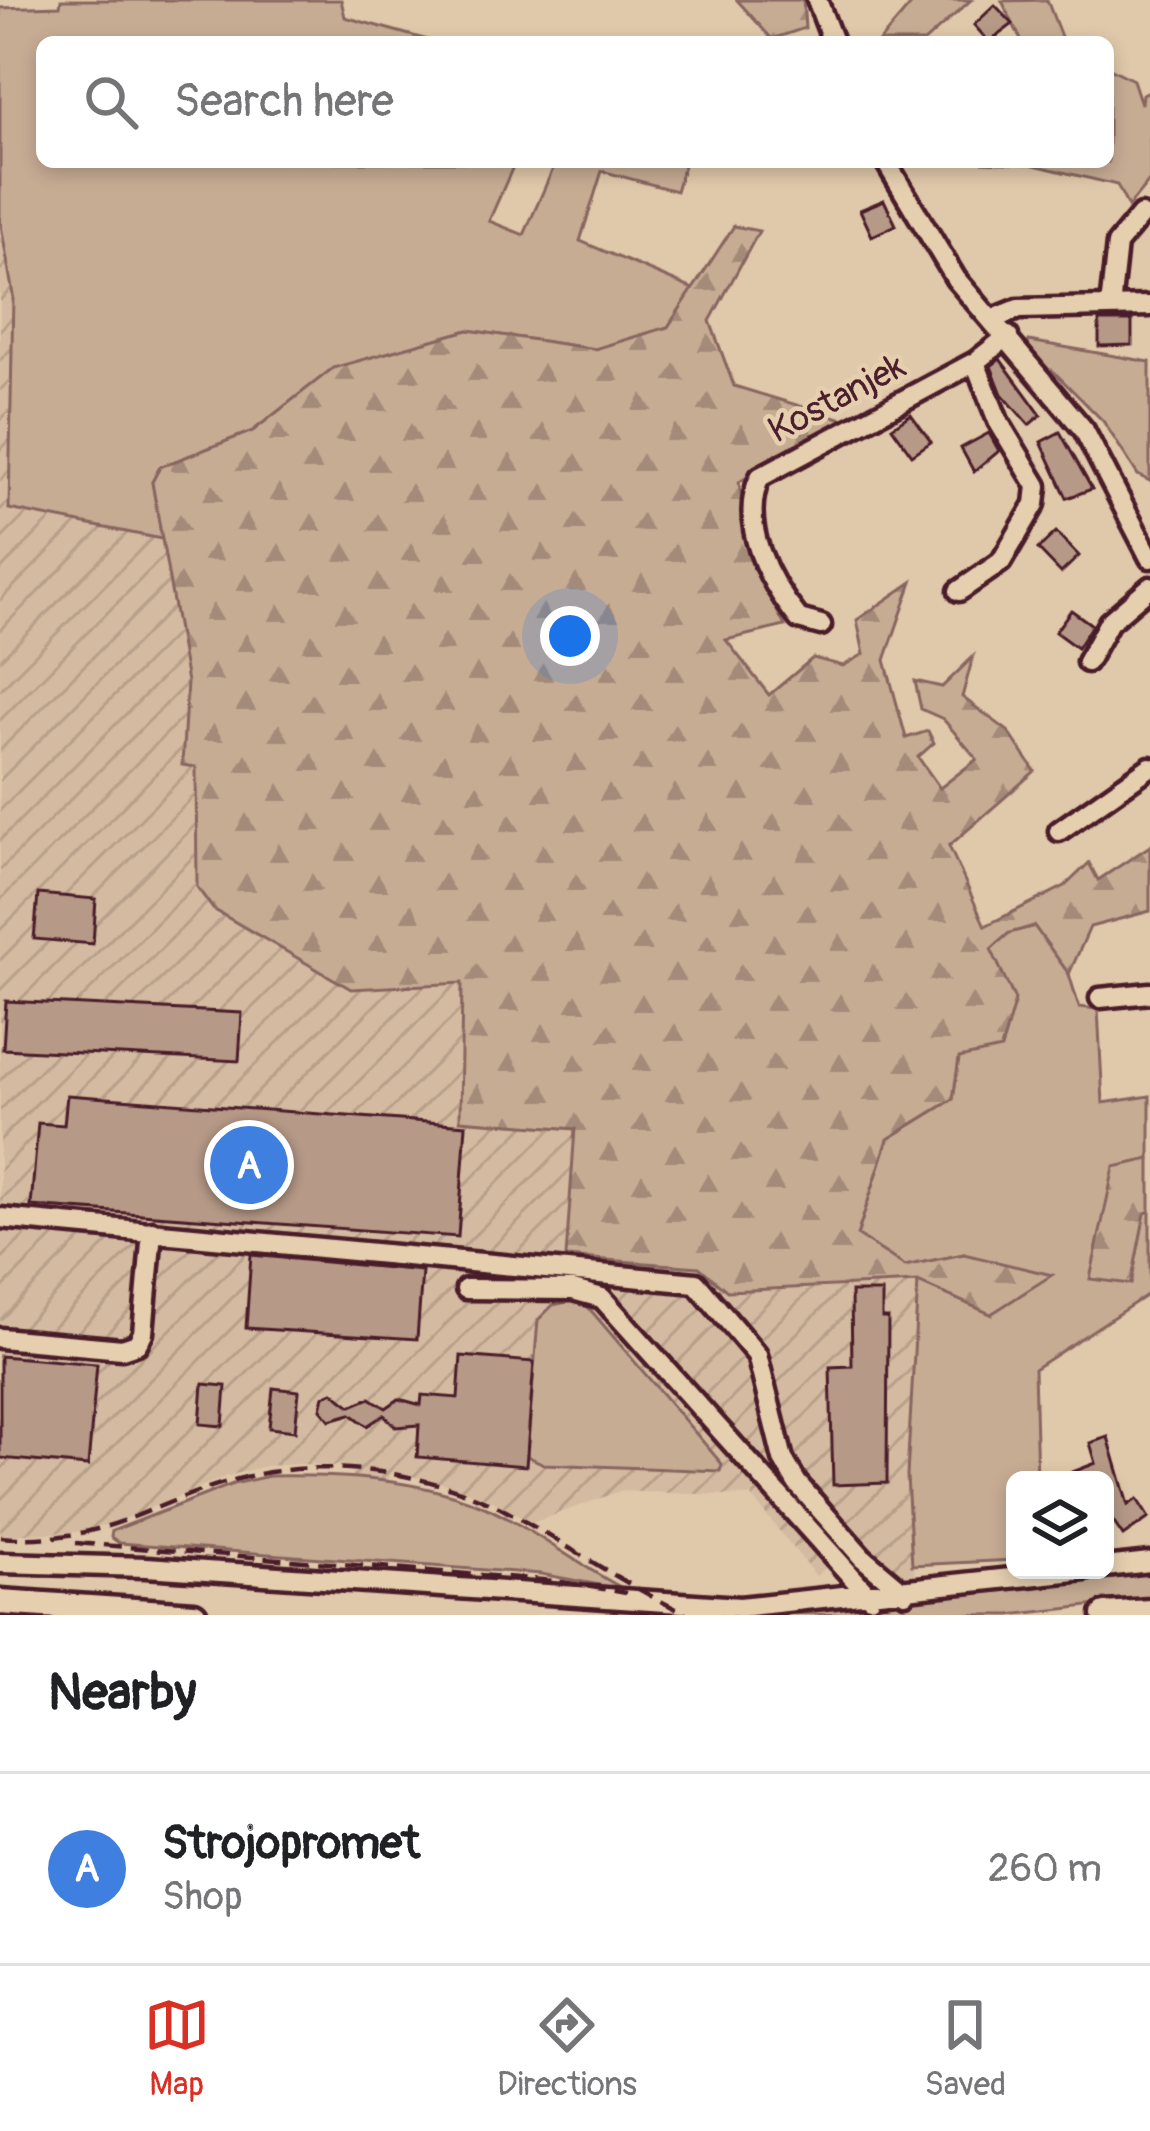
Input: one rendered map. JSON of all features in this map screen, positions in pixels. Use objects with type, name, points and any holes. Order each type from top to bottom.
[{"type":"main road","points":[[0,1602],[194,1615]]},
{"type":"main road","points":[[1105,1615],[1150,1612]]},
{"type":"street","points":[[818,0],[831,36]]},
{"type":"street","points":[[890,168],[956,279],[1084,430],[1150,558]]},
{"type":"street","points":[[1110,307],[1117,244],[1141,214]]},
{"type":"street","points":[[991,320],[1018,309],[1150,306]]},
{"type":"street","name":"Kostanjek","points":[[821,625],[799,619],[760,554],[754,512],[760,477],[975,362],[1008,336]]},
{"type":"street","points":[[959,591],[1001,562],[1035,504],[1036,486],[998,421],[975,362]]},
{"type":"street","points":[[1087,662],[1109,622],[1150,587]]},
{"type":"street","points":[[1059,830],[1150,767]]},
{"type":"street","points":[[1100,998],[1150,993]]},
{"type":"street","points":[[0,1218],[696,1283],[758,1354],[783,1459],[796,1483],[862,1557],[905,1593]]},
{"type":"street","points":[[0,1338],[122,1349],[137,1344],[143,1333],[152,1232]]},
{"type":"street","points":[[466,1289],[573,1290],[602,1298],[870,1597]]},
{"type":"street","points":[[1114,1567],[1150,1562]]},
{"type":"street","points":[[0,1563],[146,1567],[740,1607],[1014,1579]]},
{"type":"shaded area","points":[[0,219],[13,295],[9,509],[162,539],[187,682],[182,764],[196,766],[197,887],[350,989],[462,983],[575,1128],[566,1257],[699,1267],[727,1291],[918,1282],[907,1476],[915,1583],[902,1582],[857,1542],[816,1576],[751,1496],[620,1491],[532,1523],[487,1498],[436,1481],[391,1472],[388,1482],[352,1478],[353,1467],[301,1464],[265,1466],[224,1477],[117,1522],[75,1532],[0,1535]]},
{"type":"green space","points":[[61,0],[341,0],[345,17],[413,36],[36,36],[36,168],[512,168],[489,221],[524,235],[553,168],[683,168],[676,191],[602,171],[580,241],[693,289],[668,327],[595,349],[468,330],[333,368],[253,431],[160,467],[152,482],[162,539],[9,509],[13,295],[0,219],[0,8],[60,6]]},
{"type":"green space","points":[[737,0],[803,0],[805,28],[769,36]]},
{"type":"green space","points":[[915,0],[971,0],[931,36],[884,36]]},
{"type":"green space","points":[[1047,0],[1061,36],[1019,36],[1002,1]]},
{"type":"green space","points":[[1114,70],[1133,80],[1141,104],[1142,94],[1150,91],[1150,180],[1128,207],[1117,185],[1047,168],[1114,168]]},
{"type":"green space","points":[[734,226],[759,231],[710,321],[734,386],[846,420],[739,482],[752,563],[785,626],[726,640],[769,695],[813,658],[843,666],[864,654],[857,620],[912,582],[885,660],[906,738],[928,731],[934,743],[918,757],[940,788],[977,759],[943,719],[921,709],[915,681],[942,687],[973,657],[962,697],[1008,731],[1035,771],[949,846],[985,926],[1065,886],[1089,863],[1098,880],[1150,846],[1150,911],[1090,927],[1069,974],[1034,926],[1009,933],[991,949],[1015,1000],[1001,1049],[959,1058],[953,1099],[888,1139],[857,1235],[905,1266],[964,1254],[1052,1275],[991,1314],[918,1282],[727,1291],[699,1267],[566,1257],[575,1129],[460,1120],[462,983],[351,989],[213,909],[197,887],[196,767],[182,765],[187,682],[152,482],[160,467],[253,431],[333,368],[468,330],[595,349],[668,327]]},
{"type":"green space","points":[[1029,341],[1150,362],[1150,481],[1138,475],[1103,421],[1052,370],[1045,370],[1027,347]]},
{"type":"green space","points":[[1035,926],[1069,974],[1079,1007],[1098,1009],[1103,1103],[1150,1096],[1150,1159],[1114,1168],[1131,1284],[1145,1212],[1150,1211],[1150,1293],[1034,1369],[1037,1471],[1006,1471],[1006,1560],[912,1565],[907,1476],[918,1282],[991,1314],[964,1254],[905,1266],[857,1236],[888,1139],[953,1099],[959,1058],[1015,1000],[990,949],[1009,933]]},
{"type":"green space","points":[[1150,1159],[1150,1211],[1145,1213],[1131,1284],[1090,1279],[1114,1167]]},
{"type":"green space","points":[[571,1301],[588,1307],[722,1464],[720,1471],[544,1464],[527,1456],[538,1320],[553,1305]]},
{"type":"green space","points":[[269,1476],[376,1480],[455,1496],[518,1524],[626,1590],[541,1574],[119,1543],[111,1537],[112,1531],[233,1484]]},
{"type":"green space","points":[[1150,1571],[1150,1599],[1010,1615],[708,1613],[827,1610],[1114,1579]]},
{"type":"building","points":[[995,5],[1013,24],[997,36],[984,36],[974,25]]},
{"type":"building","points":[[884,200],[896,225],[872,236],[860,210]]},
{"type":"building","points":[[1099,321],[1132,321],[1132,345],[1099,346]]},
{"type":"building","points":[[1000,359],[1041,415],[1029,425],[1002,394],[991,366]]},
{"type":"building","points":[[911,414],[931,442],[912,455],[892,427]]},
{"type":"building","points":[[1060,432],[1092,489],[1067,498],[1041,442]]},
{"type":"building","points":[[989,433],[999,451],[974,472],[961,448]]},
{"type":"building","points":[[1056,532],[1079,556],[1061,573],[1038,549]]},
{"type":"building","points":[[1071,610],[1092,625],[1077,648],[1055,632]]},
{"type":"building","points":[[38,894],[96,899],[93,944],[34,939]]},
{"type":"building","points":[[6,1001],[242,1013],[239,1061],[3,1049]]},
{"type":"building","points":[[67,1095],[466,1125],[458,1237],[31,1206],[38,1123],[64,1125]]},
{"type":"building","points":[[251,1255],[422,1271],[417,1339],[246,1328]]},
{"type":"building","points":[[851,1292],[882,1292],[882,1318],[888,1318],[887,1483],[833,1485],[830,1367],[852,1366]]},
{"type":"building","points":[[0,1356],[97,1364],[88,1466],[0,1458]]},
{"type":"building","points":[[461,1356],[534,1362],[526,1466],[417,1457],[419,1425],[396,1427],[384,1415],[367,1426],[351,1414],[330,1420],[321,1409],[324,1396],[333,1392],[351,1406],[370,1398],[386,1408],[399,1399],[421,1405],[422,1395],[458,1398]]},
{"type":"building","points":[[203,1384],[226,1386],[223,1426],[200,1424]]},
{"type":"building","points":[[273,1388],[299,1391],[295,1431],[269,1428]]},
{"type":"building","points":[[1108,1437],[1128,1505],[1137,1499],[1149,1518],[1123,1536],[1114,1523],[1114,1471],[1075,1471],[1096,1463],[1090,1443]]},
{"type":"railway","points":[[0,1537],[38,1538],[101,1528],[212,1487],[277,1471],[379,1472],[446,1486],[506,1511],[689,1615]]},
{"type":"railway","points":[[76,1543],[556,1581],[626,1593]]},
{"type":"place","name":"Strojopromet","points":[[249,1165]]}]
